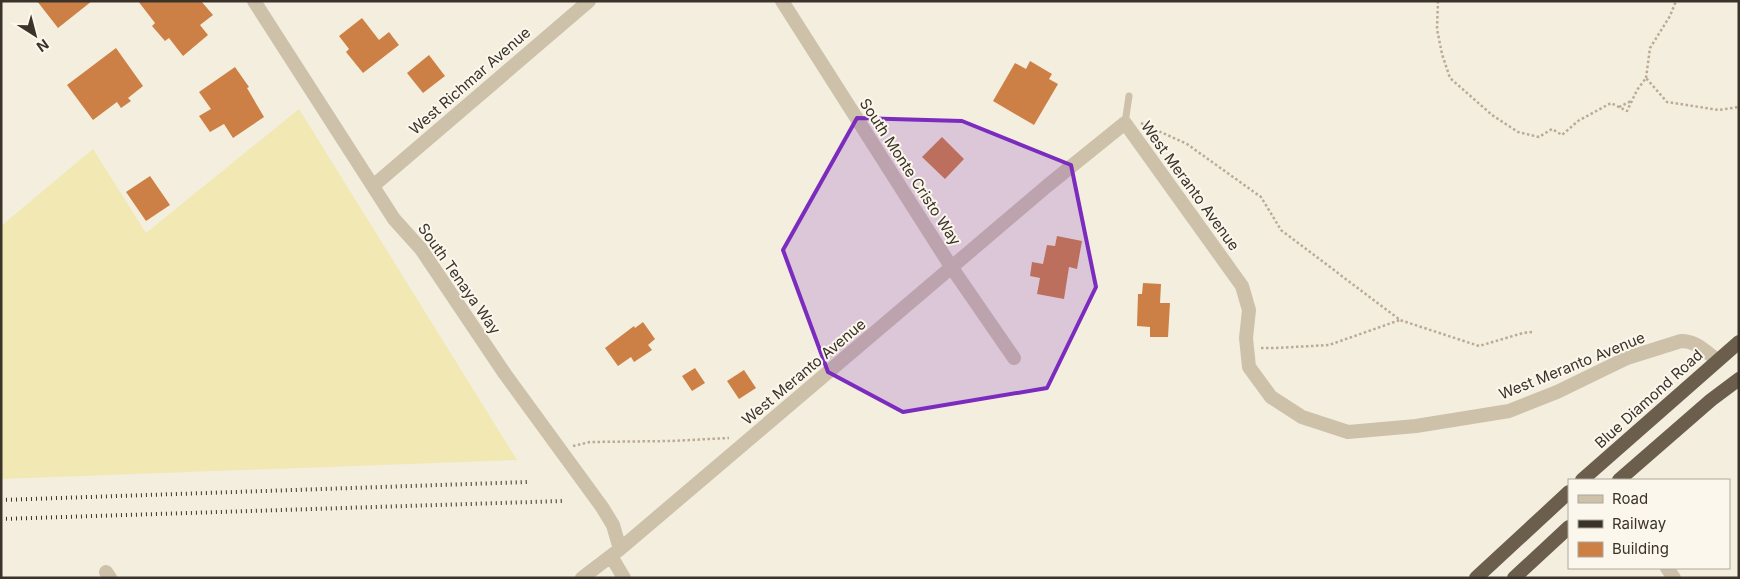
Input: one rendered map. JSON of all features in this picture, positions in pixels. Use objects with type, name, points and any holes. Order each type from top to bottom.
[{"type":"highway","name":"Blue Diamond Road","points":[[1583,479],[1739,342]]},
{"type":"highway","points":[[1620,479],[1711,400],[1739,379]]},
{"type":"highway","points":[[1476,578],[1568,493]]},
{"type":"highway","points":[[1514,578],[1568,528]]},
{"type":"street","name":"South Tenaya Way","points":[[254,1],[394,219],[421,249],[505,374],[613,525],[615,553],[624,578]]},
{"type":"street","name":"West Richmar Avenue","points":[[373,186],[589,1]]},
{"type":"street","name":"South Monte Cristo Way","points":[[782,1],[952,268],[1014,358]]},
{"type":"street","name":"West Meranto Avenue","points":[[582,578],[615,553],[1047,186],[1125,123],[1242,286],[1249,310],[1246,338],[1249,367],[1271,397],[1302,417],[1348,432],[1416,426],[1510,411],[1557,392],[1627,358],[1681,341],[1690,341],[1697,344],[1717,360]]},
{"type":"lane","points":[[1125,123],[1129,96]]},
{"type":"path","points":[[1438,1],[1437,29],[1442,54],[1450,78],[1492,115],[1518,132],[1539,137],[1552,129],[1562,135],[1578,121],[1611,103],[1627,112],[1637,90],[1646,78],[1650,48],[1670,16],[1676,1]]},
{"type":"path","points":[[1646,78],[1667,102],[1719,110],[1739,107]]},
{"type":"path","points":[[1619,107],[1631,101]]},
{"type":"path","points":[[1125,123],[1144,122],[1187,144],[1231,175],[1261,197],[1281,230],[1400,320],[1479,346],[1533,332]]},
{"type":"path","points":[[1247,347],[1276,348],[1329,345],[1400,320]]},
{"type":"path","points":[[559,449],[590,442],[672,441],[753,436]]},
{"type":"highlighted area","points":[[857,118],[962,121],[1071,165],[1096,287],[1047,388],[903,412],[828,372],[783,250]]},
{"type":"sand","points":[[299,109],[517,460],[1,479],[1,226],[93,149],[146,233]]},
{"type":"building","points":[[37,1],[92,1],[58,28]]},
{"type":"building","points":[[138,1],[201,1],[213,15],[200,25],[208,35],[183,56],[169,38],[165,41],[152,26],[155,23]]},
{"type":"building","points":[[362,18],[379,40],[389,32],[399,45],[363,73],[346,52],[349,49],[339,36]]},
{"type":"building","points":[[116,48],[143,86],[128,98],[131,101],[121,108],[117,102],[93,120],[67,85]]},
{"type":"building","points":[[429,55],[445,76],[423,93],[407,73]]},
{"type":"building","points":[[1030,61],[1052,74],[1049,79],[1058,84],[1034,125],[993,101],[1015,63],[1026,69]]},
{"type":"building","points":[[235,67],[249,87],[247,88],[264,117],[233,138],[224,124],[210,132],[199,116],[211,109],[199,92]]},
{"type":"building","points":[[942,137],[964,159],[945,179],[922,157]]},
{"type":"building","points":[[150,176],[170,205],[146,221],[126,192]]},
{"type":"building","points":[[1057,236],[1082,241],[1077,269],[1069,267],[1064,299],[1037,294],[1040,278],[1030,276],[1032,262],[1043,264],[1047,245],[1055,246]]},
{"type":"building","points":[[1143,283],[1161,284],[1160,303],[1170,303],[1168,337],[1150,337],[1150,327],[1137,326],[1138,294],[1142,294]]},
{"type":"building","points":[[643,322],[655,339],[648,345],[652,350],[634,362],[631,357],[618,366],[605,348],[634,326],[635,328]]},
{"type":"building","points":[[695,368],[705,383],[692,391],[682,376]]},
{"type":"building","points":[[744,370],[756,388],[739,399],[727,381]]},
{"type":"railway","points":[[1,500],[527,482]]},
{"type":"railway","points":[[1,519],[562,501]]}]
